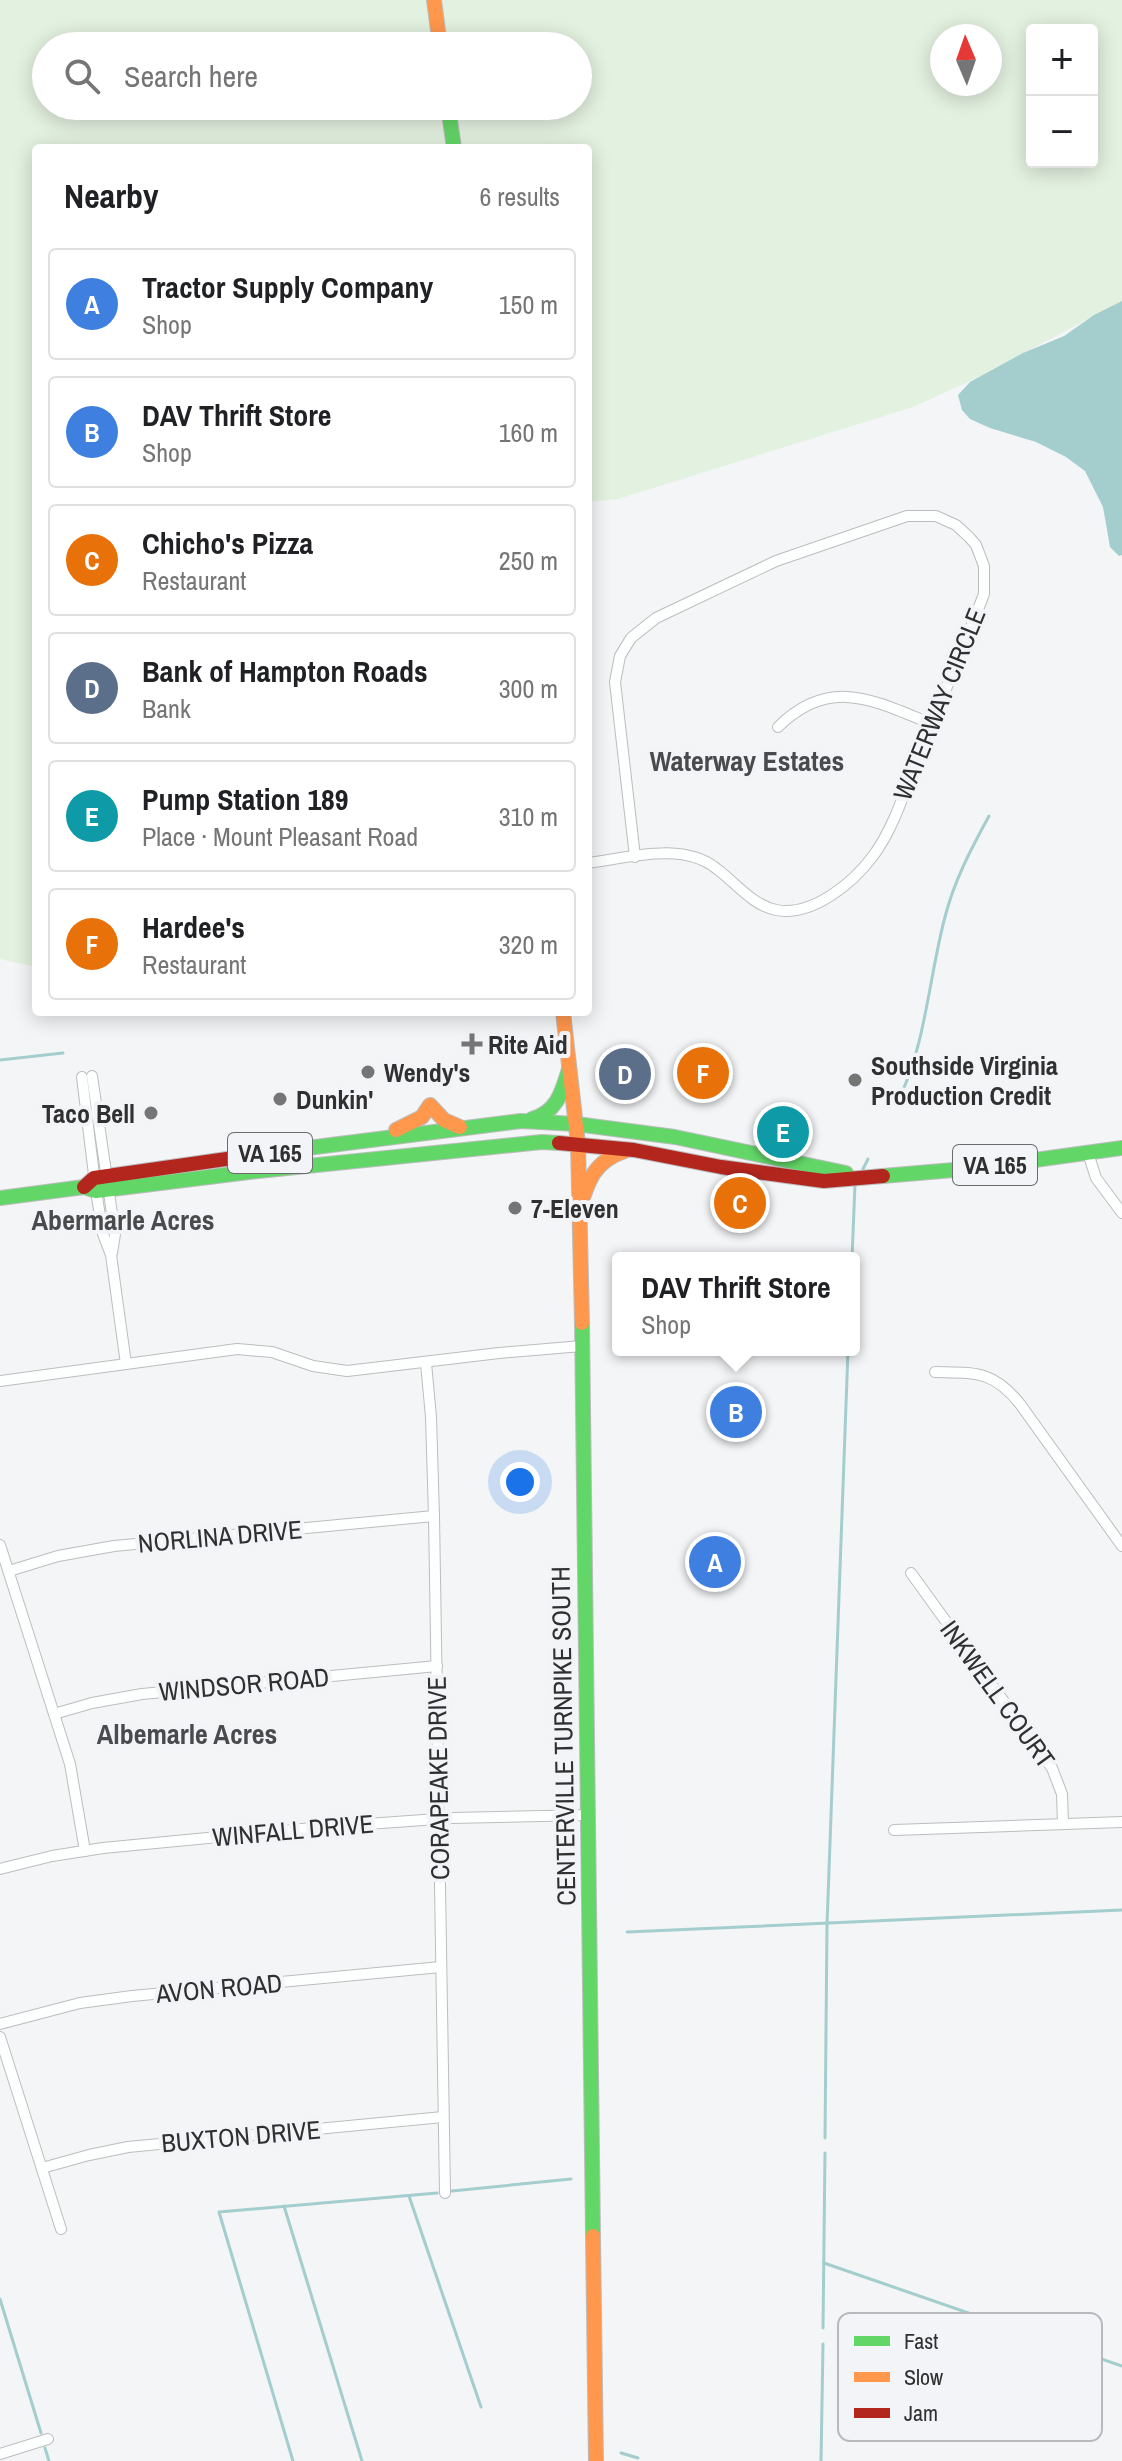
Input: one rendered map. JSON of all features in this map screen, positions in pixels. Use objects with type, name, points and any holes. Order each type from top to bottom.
[{"type":"main road","points":[[434,0],[438,32]]},
{"type":"main road","points":[[450,120],[453,144]]},
{"type":"main road","name":"CENTERVILLE TURNPIKE SOUTH","points":[[563,1016],[578,1144],[596,2461]]},
{"type":"main road","points":[[521,1121],[543,1117],[554,1110],[569,1069]]},
{"type":"main road","points":[[374,1161],[378,1138],[422,1117],[430,1105],[444,1120],[460,1127]]},
{"type":"main road","name":"VA 165","points":[[0,1198],[378,1138],[521,1121],[576,1124],[675,1137],[867,1177]]},
{"type":"main road","name":"VA 165","points":[[98,1184],[374,1161],[506,1145],[578,1144],[634,1150],[788,1178],[824,1181],[977,1168],[1122,1148]]},
{"type":"main road","points":[[579,1210],[600,1161],[613,1154],[634,1150]]},
{"type":"street","name":"WATERWAY CIRCLE","points":[[592,862],[671,853],[701,858],[756,902],[774,910],[792,911],[815,903],[853,878],[883,841],[984,594],[985,576],[981,557],[976,545],[963,530],[936,516],[907,516],[750,571],[646,624],[631,638],[620,656],[616,672],[616,697],[635,857]]},
{"type":"street","points":[[778,727],[809,703],[840,696],[873,701],[932,724]]},
{"type":"street","points":[[87,1076],[103,1234],[111,1255],[126,1364]]},
{"type":"street","points":[[1088,1153],[1096,1178],[1122,1213]]},
{"type":"street","points":[[0,1381],[237,1349],[272,1352],[313,1366],[347,1371],[582,1346]]},
{"type":"street","name":"CORAPEAKE DRIVE","points":[[426,1363],[433,1446],[445,2193]]},
{"type":"street","points":[[935,1372],[976,1373],[1002,1384],[1020,1404],[1122,1546]]},
{"type":"street","name":"NORLINA DRIVE","points":[[9,1571],[58,1556],[114,1546],[434,1516]]},
{"type":"street","points":[[0,1545],[70,1764],[85,1851]]},
{"type":"street","name":"INKWELL COURT","points":[[911,1573],[1052,1768],[1062,1794],[1063,1824]]},
{"type":"street","name":"WINDSOR ROAD","points":[[54,1714],[142,1694],[437,1666]]},
{"type":"street","name":"WINFALL DRIVE","points":[[0,1869],[85,1851],[439,1818],[588,1815]]},
{"type":"street","points":[[894,1830],[1122,1822]]},
{"type":"street","name":"AVON ROAD","points":[[0,2024],[80,2003],[132,1996],[441,1967]]},
{"type":"street","points":[[0,2037],[61,2229]]},
{"type":"street","name":"BUXTON DRIVE","points":[[42,2168],[128,2147],[443,2117]]},
{"type":"street","points":[[0,2454],[48,2439]]},
{"type":"green space","points":[[0,0],[1122,0],[1122,301],[979,377],[913,407],[618,499],[592,502],[592,144],[32,144],[32,966],[0,959]]},
{"type":"water","points":[[1122,301],[1122,555],[1119,556],[1110,547],[1103,507],[1085,471],[1036,442],[970,419],[962,410],[958,395],[970,382],[1023,353],[1064,336],[1094,315]]},
{"type":"waterway","points":[[900,1096],[921,1032],[953,891],[989,816]]},
{"type":"waterway","points":[[0,1060],[63,1053]]},
{"type":"waterway","points":[[863,1169],[868,1159]]},
{"type":"waterway","points":[[852,1252],[855,1184]]},
{"type":"waterway","points":[[825,2138],[827,1925],[848,1356]]},
{"type":"waterway","points":[[627,1932],[1122,1910]]},
{"type":"waterway","points":[[823,2328],[825,2153]]},
{"type":"waterway","points":[[452,2191],[571,2179]]},
{"type":"waterway","points":[[293,2461],[219,2212],[437,2193]]},
{"type":"waterway","points":[[409,2196],[481,2407]]},
{"type":"waterway","points":[[284,2206],[362,2461]]},
{"type":"waterway","points":[[824,2263],[969,2313]]},
{"type":"waterway","points":[[0,2299],[41,2433]]},
{"type":"waterway","points":[[821,2461],[823,2344]]},
{"type":"waterway","points":[[1102,2359],[1122,2366]]},
{"type":"waterway","points":[[45,2448],[49,2461]]},
{"type":"waterway","points":[[621,2453],[638,2458]]},
{"type":"traffic: fast","points":[[450,120],[453,144]]},
{"type":"traffic: fast","points":[[532,1119],[553,1106],[569,1069]]},
{"type":"traffic: fast","points":[[268,1153],[521,1121],[576,1124],[675,1137],[846,1173]]},
{"type":"traffic: fast","points":[[0,1198],[84,1187],[96,1191],[249,1172],[542,1142],[559,1143]]},
{"type":"traffic: fast","points":[[883,1176],[977,1168],[1122,1148]]},
{"type":"traffic: fast","points":[[582,1323],[593,2236]]},
{"type":"traffic: slow","points":[[434,0],[438,32]]},
{"type":"traffic: slow","points":[[563,1016],[578,1144],[582,1323]]},
{"type":"traffic: slow","points":[[396,1130],[422,1117],[430,1105],[444,1120],[460,1127]]},
{"type":"traffic: slow","points":[[579,1210],[599,1166],[625,1151]]},
{"type":"traffic: slow","points":[[593,2236],[596,2461]]},
{"type":"traffic: jam","points":[[559,1143],[634,1150],[721,1167],[824,1181],[883,1176]]},
{"type":"traffic: jam","points":[[84,1187],[94,1178],[268,1153]]},
{"type":"place","name":"Rite Aid","points":[[472,1044]]},
{"type":"place","name":"Wendy's","points":[[368,1072]]},
{"type":"place","name":"Hardee's","points":[[703,1073]]},
{"type":"place","name":"Bank of Hampton Roads","points":[[625,1074]]},
{"type":"place","name":"Southside Virginia Production Credit","points":[[855,1080]]},
{"type":"place","name":"Dunkin'","points":[[280,1099]]},
{"type":"place","name":"Taco Bell","points":[[151,1113]]},
{"type":"place","name":"Pump Station 189","points":[[783,1132]]},
{"type":"place","name":"Chicho's Pizza","points":[[740,1203]]},
{"type":"place","name":"7-Eleven","points":[[515,1208]]},
{"type":"place","name":"DAV Thrift Store","points":[[736,1412]]},
{"type":"place","name":"Tractor Supply Company","points":[[715,1562]]},
{"type":"district","name":"Waterway Estates","points":[[747,761]]},
{"type":"district","name":"Abermarle Acres","points":[[123,1220]]},
{"type":"district","name":"Albemarle Acres","points":[[187,1734]]}]
